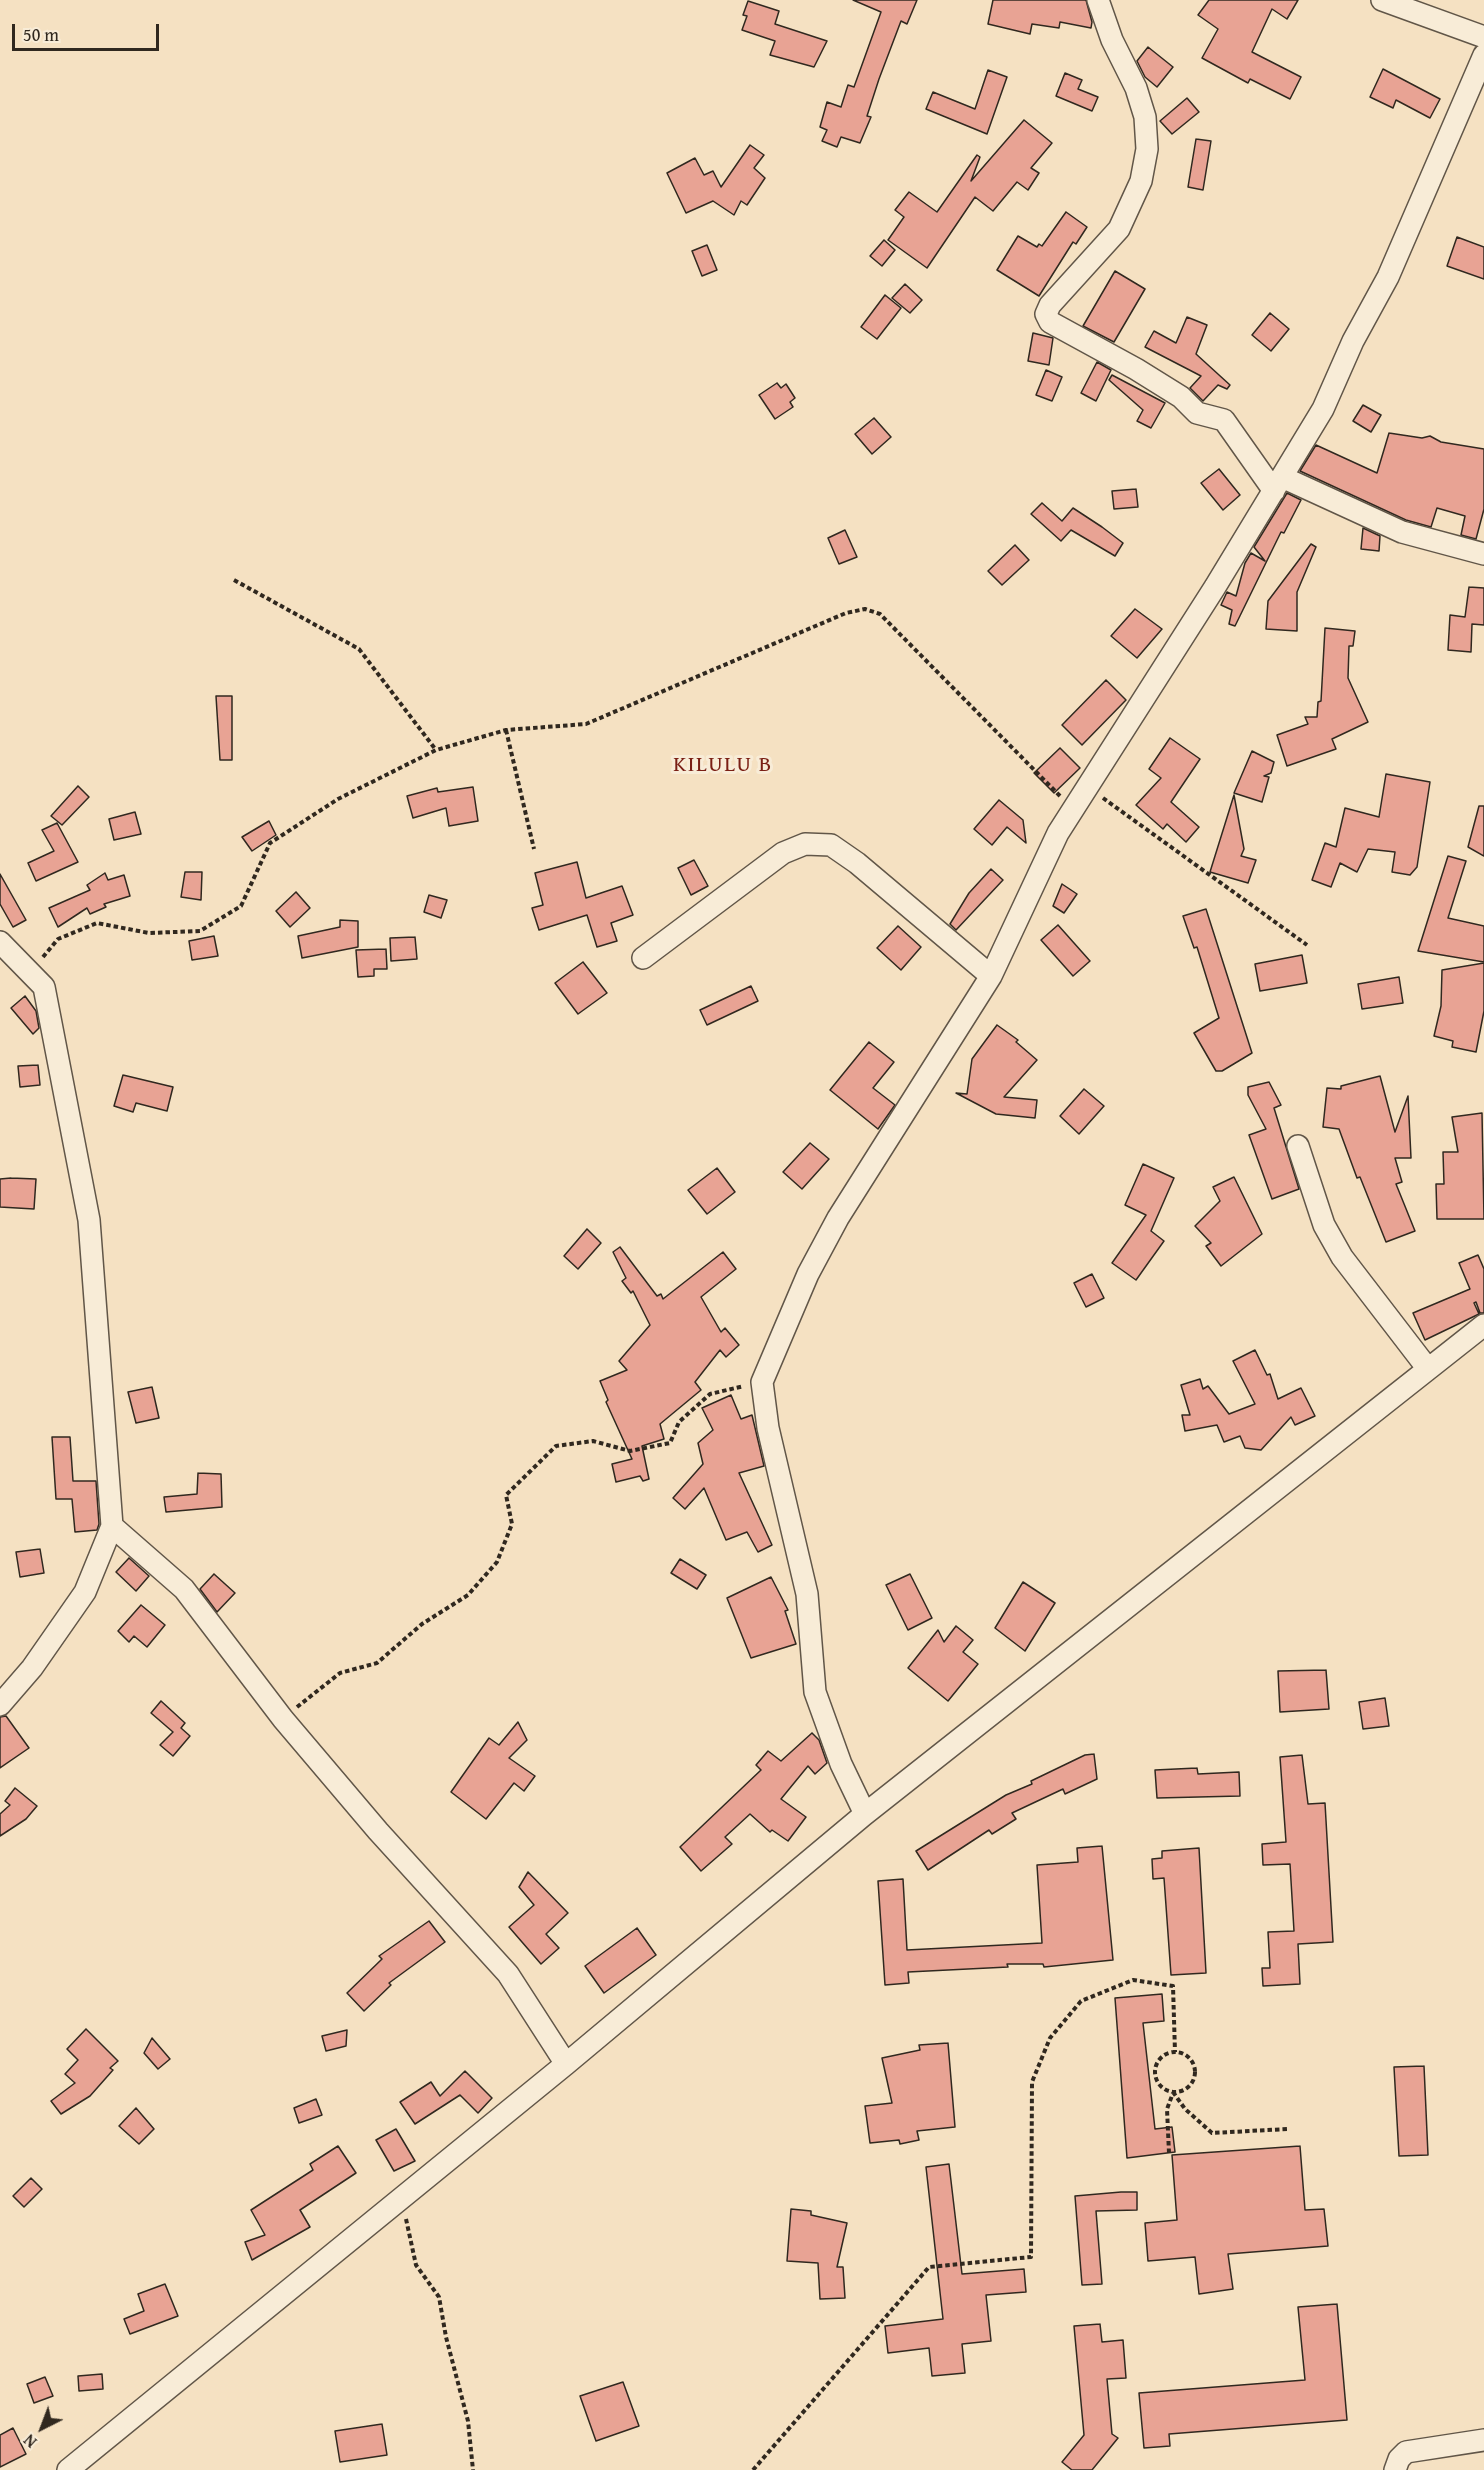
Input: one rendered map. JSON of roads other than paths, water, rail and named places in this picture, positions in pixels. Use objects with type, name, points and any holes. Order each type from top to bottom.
[{"type":"street","points":[[1098,0],[1112,40],[1136,88],[1145,117],[1147,149],[1141,181],[1119,229],[1050,304],[1046,314],[1050,322],[1136,369],[1181,397],[1197,413],[1224,420],[1278,484],[1401,532],[1484,554]]},
{"type":"street","points":[[1382,0],[1484,36]]},
{"type":"street","points":[[865,1814],[841,1764],[815,1692],[807,1594],[768,1428],[762,1382],[808,1274],[838,1218],[991,976],[1058,833],[1323,409],[1353,341],[1388,277],[1484,55]]},
{"type":"street","points":[[643,958],[783,853],[805,844],[831,844],[857,863],[991,976]]},
{"type":"street","points":[[0,942],[31,971],[44,987],[89,1220],[112,1526],[85,1592],[32,1668],[0,1705]]},
{"type":"street","points":[[1298,1146],[1324,1225],[1342,1257],[1428,1369]]},
{"type":"street","points":[[68,2470],[567,2064],[865,1814],[1484,1325]]},
{"type":"street","points":[[112,1526],[184,1589],[282,1719],[378,1831],[508,1974],[567,2064]]},
{"type":"street","points":[[1395,2470],[1399,2459],[1406,2452],[1484,2440]]},
{"type":"district","name":"KILULU B","points":[[723,765]]}]
